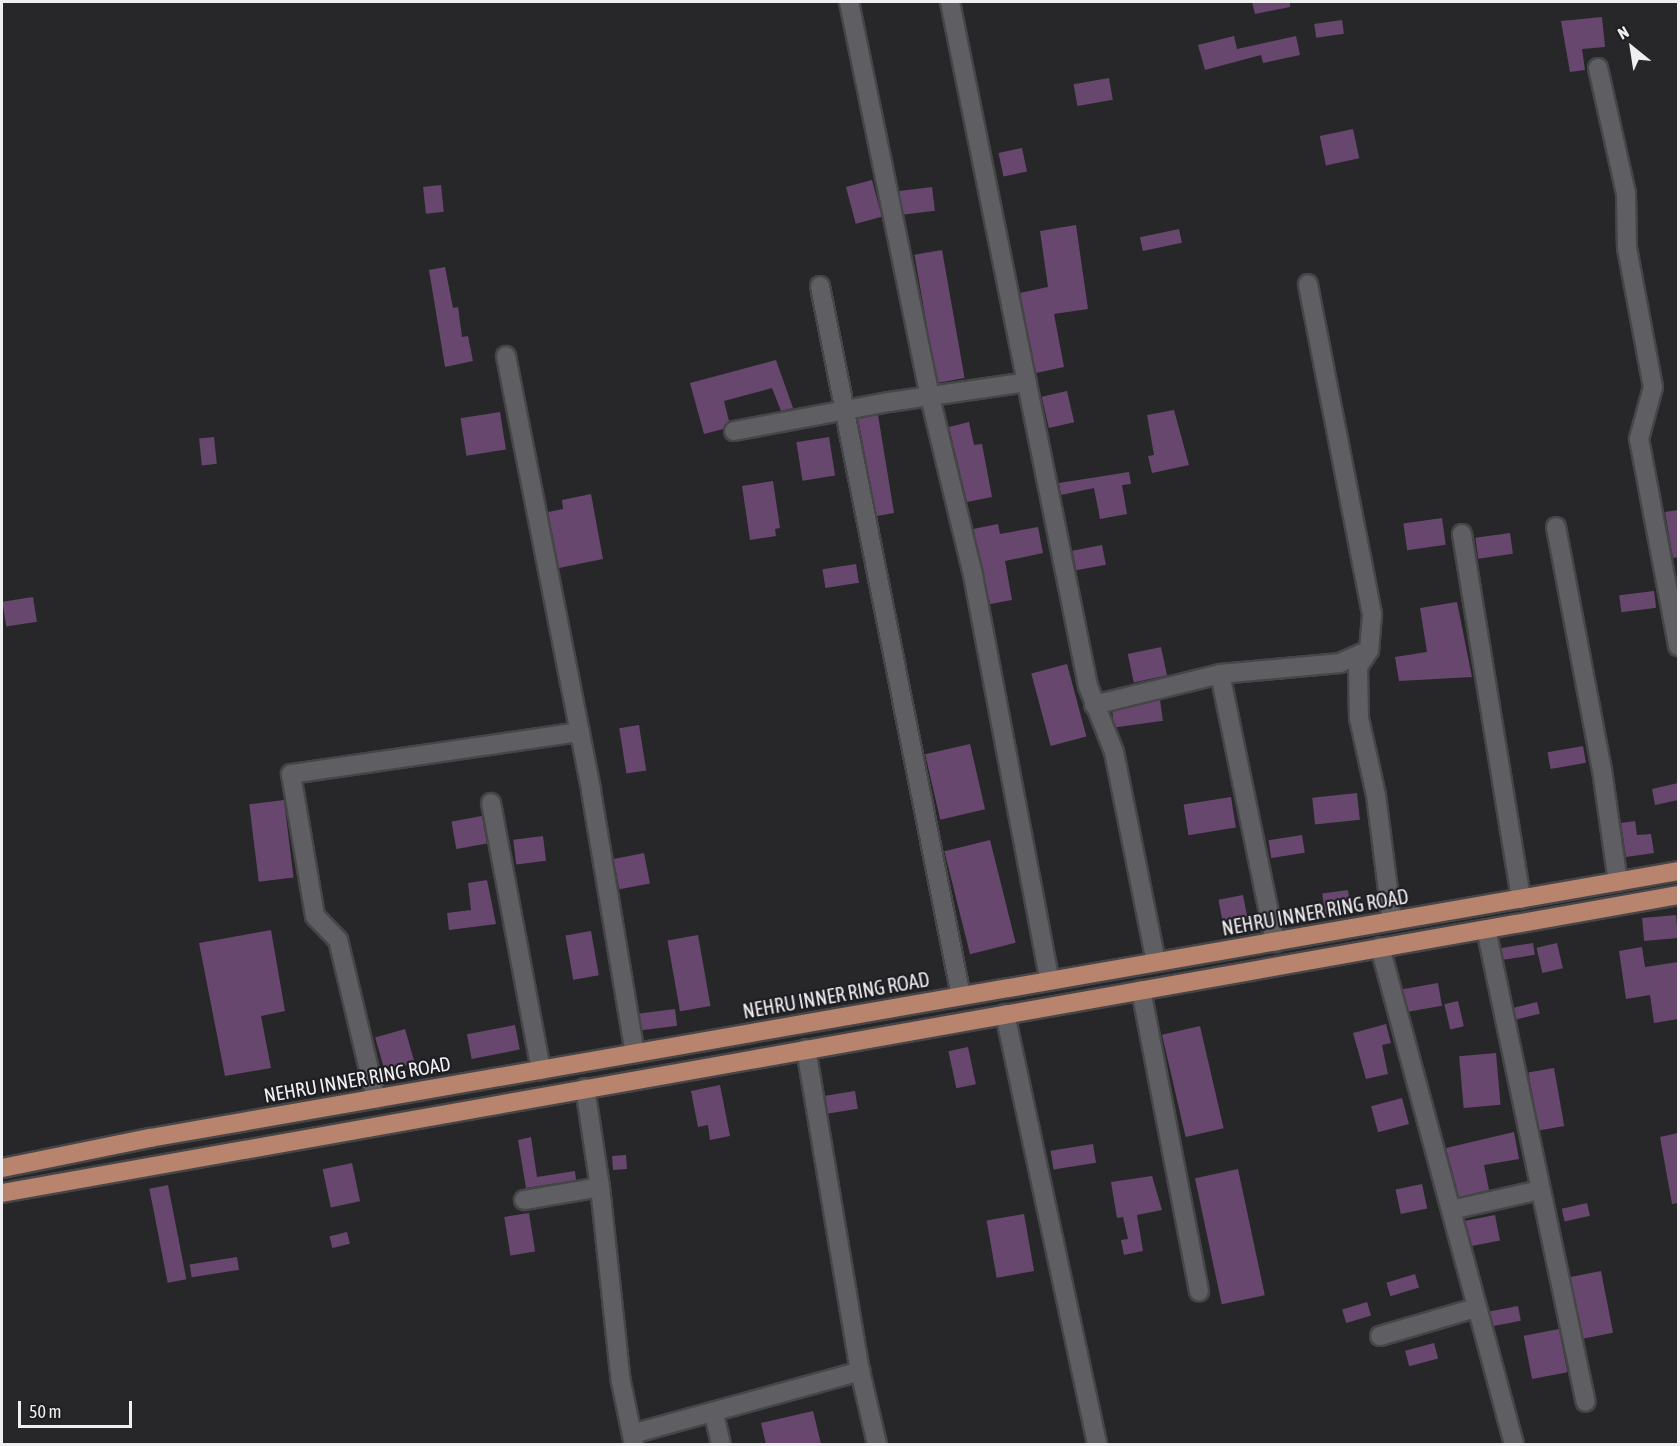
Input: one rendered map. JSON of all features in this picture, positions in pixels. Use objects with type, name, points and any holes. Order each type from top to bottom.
[{"type":"main road","name":"NEHRU INNER RING ROAD","points":[[2,1168],[376,1099],[1678,871]]},
{"type":"main road","points":[[2,1193],[1678,895]]},
{"type":"street","points":[[849,2],[930,397],[972,575],[1050,981]]},
{"type":"street","points":[[950,2],[1094,705],[1114,752],[1156,962]]},
{"type":"street","points":[[1598,68],[1626,193],[1627,248],[1653,387],[1639,439],[1678,646]]},
{"type":"street","points":[[1308,284],[1372,614],[1369,650],[1358,668],[1359,718],[1376,795],[1392,921]]},
{"type":"street","points":[[820,286],[961,996]]},
{"type":"street","points":[[506,356],[580,732],[636,1053]]},
{"type":"street","points":[[734,431],[1027,382]]},
{"type":"street","points":[[1556,526],[1602,770],[1618,882]]},
{"type":"street","points":[[1462,534],[1521,899]]},
{"type":"street","points":[[1094,705],[1220,674],[1340,663],[1369,650]]},
{"type":"street","points":[[1220,674],[1275,942]]},
{"type":"street","points":[[376,1099],[338,940],[315,916],[291,774],[580,732]]},
{"type":"street","points":[[491,803],[541,1070]]},
{"type":"street","points":[[1486,929],[1586,1402]]},
{"type":"street","points":[[1380,948],[1475,1308],[1514,1444]]},
{"type":"street","points":[[1141,990],[1199,1291]]},
{"type":"street","points":[[1005,1014],[1097,1444]]},
{"type":"street","points":[[806,1049],[860,1371],[877,1444]]},
{"type":"street","points":[[585,1088],[600,1187],[621,1382],[633,1439],[860,1371]]},
{"type":"street","points":[[524,1200],[600,1187]]},
{"type":"street","points":[[1451,1210],[1540,1191]]},
{"type":"street","points":[[1380,1336],[1475,1308]]},
{"type":"street","points":[[714,1414],[721,1444]]},
{"type":"building","points":[[1252,2],[1290,2],[1290,7],[1255,14]]},
{"type":"building","points":[[1602,17],[1605,47],[1582,49],[1585,70],[1570,72],[1561,21]]},
{"type":"building","points":[[1342,20],[1344,34],[1316,38],[1314,24]]},
{"type":"building","points":[[1234,36],[1237,49],[1296,36],[1300,55],[1263,63],[1261,55],[1205,70],[1198,45]]},
{"type":"building","points":[[1109,78],[1113,100],[1077,106],[1074,84]]},
{"type":"building","points":[[1353,129],[1359,158],[1326,165],[1320,136]]},
{"type":"building","points":[[1022,148],[1027,171],[1004,176],[999,153]]},
{"type":"building","points":[[872,180],[882,217],[856,224],[846,187]]},
{"type":"building","points":[[441,185],[444,212],[426,214],[423,187]]},
{"type":"building","points":[[932,187],[935,211],[902,215],[899,191]]},
{"type":"building","points":[[1076,225],[1088,309],[1054,314],[1064,367],[1036,373],[1020,293],[1048,287],[1040,231]]},
{"type":"building","points":[[1179,229],[1182,243],[1143,251],[1140,237]]},
{"type":"building","points":[[942,250],[965,378],[937,383],[914,255]]},
{"type":"building","points":[[445,267],[453,308],[458,307],[462,337],[468,336],[473,361],[445,367],[429,270]]},
{"type":"building","points":[[776,360],[793,408],[781,411],[772,388],[724,401],[729,421],[723,429],[704,434],[690,383]]},
{"type":"building","points":[[1067,391],[1074,422],[1049,428],[1042,397]]},
{"type":"building","points":[[1174,410],[1189,465],[1152,473],[1148,456],[1154,455],[1147,415]]},
{"type":"building","points":[[500,412],[506,450],[466,456],[460,418]]},
{"type":"building","points":[[878,415],[894,513],[877,516],[858,419]]},
{"type":"building","points":[[969,422],[974,445],[982,444],[992,497],[967,502],[949,427]]},
{"type":"building","points":[[214,437],[217,464],[202,465],[199,439]]},
{"type":"building","points":[[829,437],[835,476],[803,481],[796,442]]},
{"type":"building","points":[[1129,472],[1131,484],[1122,485],[1127,514],[1100,519],[1094,488],[1061,495],[1059,483]]},
{"type":"building","points":[[773,481],[780,528],[775,529],[776,536],[750,540],[742,486]]},
{"type":"building","points":[[591,494],[603,559],[559,568],[548,512],[563,509],[562,500]]},
{"type":"building","points":[[1678,510],[1678,557],[1673,558],[1665,512]]},
{"type":"building","points":[[1442,518],[1446,545],[1407,550],[1403,523]]},
{"type":"building","points":[[998,524],[1000,534],[1038,527],[1043,553],[1005,561],[1012,600],[990,604],[973,529]]},
{"type":"building","points":[[1510,533],[1513,554],[1478,559],[1475,538]]},
{"type":"building","points":[[1102,545],[1106,565],[1076,570],[1073,551]]},
{"type":"building","points":[[856,564],[859,583],[825,588],[822,569]]},
{"type":"building","points":[[1654,591],[1656,608],[1621,612],[1619,595]]},
{"type":"building","points":[[33,597],[37,622],[6,627],[2,602]]},
{"type":"building","points":[[1457,602],[1472,677],[1399,681],[1395,657],[1427,652],[1420,608]]},
{"type":"building","points":[[1161,647],[1167,675],[1134,682],[1128,654]]},
{"type":"building","points":[[1067,664],[1086,736],[1051,746],[1031,674]]},
{"type":"building","points":[[1160,700],[1163,721],[1114,728],[1111,707]]},
{"type":"building","points":[[639,725],[646,770],[626,774],[619,728]]},
{"type":"building","points":[[970,744],[985,809],[940,820],[925,754]]},
{"type":"building","points":[[1583,746],[1586,763],[1550,769],[1548,752]]},
{"type":"building","points":[[1678,783],[1678,800],[1655,805],[1652,789]]},
{"type":"building","points":[[1357,793],[1360,820],[1315,825],[1312,798]]},
{"type":"building","points":[[1231,797],[1236,828],[1188,835],[1184,805]]},
{"type":"building","points":[[284,800],[294,877],[259,882],[249,804]]},
{"type":"building","points":[[482,816],[487,844],[456,849],[451,821]]},
{"type":"building","points":[[1635,821],[1637,835],[1651,834],[1654,853],[1626,857],[1621,823]]},
{"type":"building","points":[[1302,835],[1305,853],[1271,858],[1268,840]]},
{"type":"building","points":[[543,836],[546,861],[516,864],[513,840]]},
{"type":"building","points":[[990,840],[1016,943],[970,954],[944,851]]},
{"type":"building","points":[[644,853],[650,883],[619,889],[614,859]]},
{"type":"building","points":[[487,880],[496,924],[449,930],[447,913],[471,910],[468,883]]},
{"type":"building","points":[[1348,890],[1351,911],[1325,914],[1322,894]]},
{"type":"building","points":[[1243,895],[1249,925],[1224,930],[1218,900]]},
{"type":"building","points":[[1676,915],[1678,938],[1644,941],[1642,918]]},
{"type":"building","points":[[271,930],[285,1011],[261,1016],[271,1068],[225,1076],[199,943]]},
{"type":"building","points":[[591,931],[599,975],[573,980],[565,936]]},
{"type":"building","points":[[698,935],[711,1006],[680,1011],[667,940]]},
{"type":"building","points":[[1533,943],[1535,955],[1503,960],[1501,948]]},
{"type":"building","points":[[1557,943],[1563,968],[1542,973],[1537,948]]},
{"type":"building","points":[[1642,947],[1645,967],[1678,962],[1678,1019],[1654,1023],[1650,995],[1626,999],[1619,951]]},
{"type":"building","points":[[1438,983],[1442,1006],[1407,1012],[1403,989]]},
{"type":"building","points":[[1458,1001],[1464,1026],[1450,1029],[1444,1004]]},
{"type":"building","points":[[1537,1002],[1540,1014],[1517,1019],[1514,1008]]},
{"type":"building","points":[[675,1009],[677,1026],[641,1030],[639,1013]]},
{"type":"building","points":[[1386,1024],[1391,1043],[1382,1045],[1388,1074],[1366,1079],[1353,1033]]},
{"type":"building","points":[[515,1025],[520,1050],[472,1059],[467,1034]]},
{"type":"building","points":[[1200,1026],[1224,1128],[1186,1137],[1162,1035]]},
{"type":"building","points":[[405,1029],[415,1063],[385,1071],[375,1038]]},
{"type":"building","points":[[968,1047],[976,1084],[956,1088],[948,1051]]},
{"type":"building","points":[[1496,1053],[1501,1105],[1464,1108],[1459,1056]]},
{"type":"building","points":[[1554,1068],[1564,1126],[1539,1131],[1528,1073]]},
{"type":"building","points":[[720,1085],[730,1136],[710,1140],[708,1125],[698,1127],[691,1091]]},
{"type":"building","points":[[855,1091],[858,1109],[828,1113],[825,1096]]},
{"type":"building","points":[[1402,1098],[1409,1124],[1378,1132],[1371,1106]]},
{"type":"building","points":[[1514,1132],[1519,1159],[1484,1165],[1489,1190],[1459,1197],[1446,1148]]},
{"type":"building","points":[[1678,1133],[1678,1203],[1672,1204],[1660,1137]]},
{"type":"building","points":[[531,1137],[537,1177],[575,1171],[576,1180],[526,1188],[518,1140]]},
{"type":"building","points":[[1093,1144],[1096,1163],[1054,1169],[1051,1151]]},
{"type":"building","points":[[626,1155],[627,1169],[613,1170],[612,1156]]},
{"type":"building","points":[[352,1163],[360,1201],[331,1207],[323,1169]]},
{"type":"building","points":[[1238,1169],[1265,1295],[1222,1304],[1195,1178]]},
{"type":"building","points":[[1152,1176],[1162,1210],[1137,1215],[1143,1251],[1124,1255],[1121,1240],[1128,1239],[1123,1217],[1117,1218],[1111,1182]]},
{"type":"building","points":[[1422,1184],[1427,1208],[1401,1214],[1396,1190]]},
{"type":"building","points":[[168,1185],[186,1279],[168,1283],[149,1189]]},
{"type":"building","points":[[1587,1203],[1590,1216],[1565,1222],[1562,1209]]},
{"type":"building","points":[[529,1213],[535,1252],[510,1255],[504,1217]]},
{"type":"building","points":[[1024,1214],[1034,1271],[997,1278],[987,1221]]},
{"type":"building","points":[[1495,1215],[1500,1241],[1471,1246],[1466,1221]]},
{"type":"building","points":[[347,1232],[350,1244],[332,1248],[330,1236]]},
{"type":"building","points":[[237,1257],[239,1270],[192,1277],[190,1265]]},
{"type":"building","points":[[1601,1271],[1613,1333],[1583,1339],[1571,1277]]},
{"type":"building","points":[[1415,1274],[1419,1287],[1390,1296],[1386,1283]]},
{"type":"building","points":[[1367,1302],[1371,1315],[1346,1323],[1342,1310]]},
{"type":"building","points":[[1518,1306],[1521,1321],[1492,1326],[1490,1312]]},
{"type":"building","points":[[1559,1329],[1567,1372],[1532,1379],[1524,1336]]},
{"type":"building","points":[[1434,1343],[1438,1358],[1409,1366],[1405,1351]]},
{"type":"building","points":[[813,1411],[821,1444],[766,1444],[761,1423]]}]
